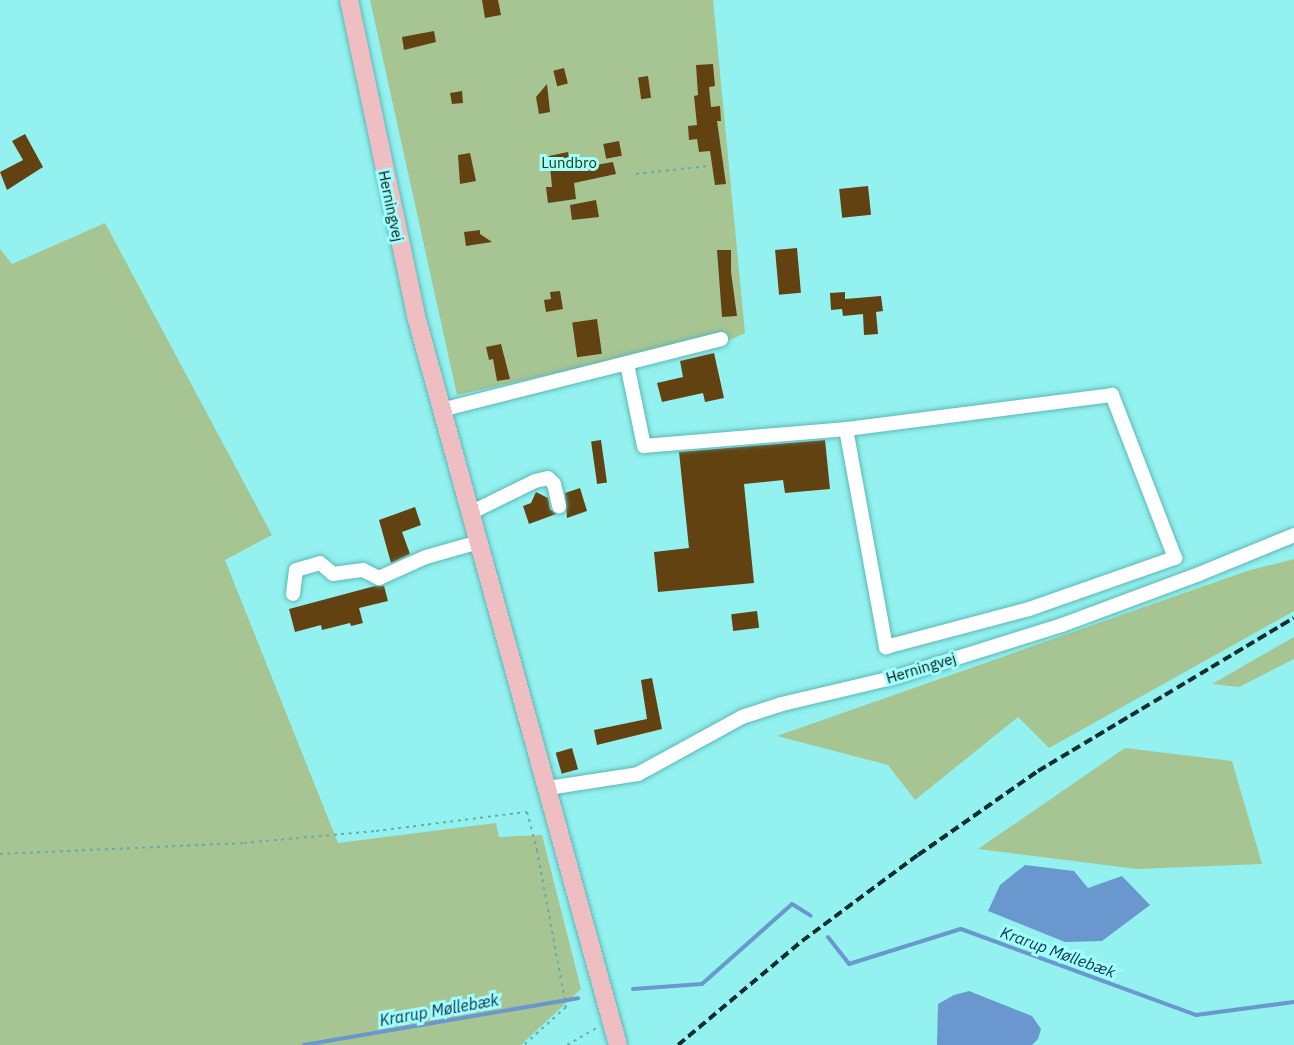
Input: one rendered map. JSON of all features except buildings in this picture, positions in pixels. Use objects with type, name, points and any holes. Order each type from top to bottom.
[{"type":"main road","name":"Herningvej","points":[[349,0],[388,193],[441,410],[618,1045]]},
{"type":"street","points":[[441,410],[721,339]]},
{"type":"street","points":[[627,364],[644,446],[846,429],[1112,395],[1175,558],[1029,609],[886,647],[846,429]]},
{"type":"street","points":[[470,513],[535,481],[548,478],[554,484],[559,506]]},
{"type":"street","name":"Herningvej","points":[[548,788],[638,774],[742,717],[782,704],[896,676],[1062,625],[1199,574],[1294,535]]},
{"type":"street","points":[[293,594],[296,570],[320,563],[333,574],[363,570],[379,578],[426,557],[479,542]]},
{"type":"path","points":[[636,174],[708,166]]},
{"type":"path","points":[[0,854],[244,843],[376,831],[527,812],[566,1007],[524,1045]]},
{"type":"path","points":[[567,1045],[594,1028],[613,1023]]},
{"type":"green space","name":"Lundbro","points":[[370,0],[713,0],[745,333],[732,339],[597,364],[457,395]]},
{"type":"green space","points":[[105,223],[272,535],[225,560],[338,843],[496,823],[499,837],[542,835],[581,989],[521,1045],[0,1045],[0,249],[12,264]]},
{"type":"green space","points":[[1294,559],[1294,611],[1049,748],[1018,717],[915,800],[888,765],[777,736],[1247,571]]},
{"type":"green space","points":[[1294,637],[1294,659],[1239,687],[1212,684]]},
{"type":"green space","points":[[1125,748],[1232,761],[1262,864],[1137,869],[978,849]]},
{"type":"water","points":[[1025,865],[1074,871],[1088,888],[1122,876],[1150,905],[1102,941],[1065,942],[988,911],[1000,885]]},
{"type":"water","points":[[969,991],[1032,1016],[1041,1029],[1038,1039],[1032,1045],[937,1045],[938,1004],[954,995]]},
{"type":"waterway","name":"Krarup Møllebæk","points":[[633,989],[702,984],[792,904],[811,916]]},
{"type":"waterway","name":"Krarup Møllebæk","points":[[828,937],[849,964],[961,929],[1196,1015],[1294,1002]]},
{"type":"waterway","name":"Krarup Møllebæk","points":[[304,1045],[578,998]]},
{"type":"railway","points":[[678,1045],[802,941],[918,855],[1038,771],[1294,618]]}]
